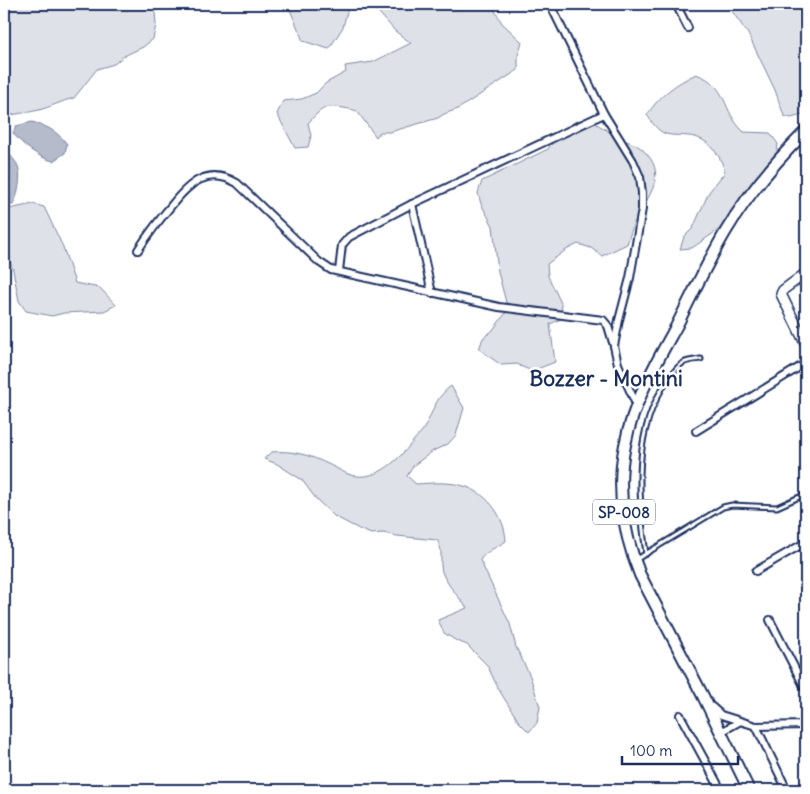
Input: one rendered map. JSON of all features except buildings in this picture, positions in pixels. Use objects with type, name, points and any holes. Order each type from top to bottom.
[{"type":"main road","name":"SP-008","points":[[749,790],[634,560],[627,535],[622,504],[624,447],[636,404],[726,230],[766,175],[806,131]]},
{"type":"street","points":[[550,4],[604,114],[634,161],[640,177],[642,209],[630,278],[614,346]]},
{"type":"street","points":[[676,4],[688,28]]},
{"type":"street","points":[[339,271],[342,245],[345,240],[412,204],[604,114]]},
{"type":"street","points":[[138,250],[159,220],[190,184],[204,178],[220,176],[228,178],[237,183],[326,267],[499,307],[603,320],[608,326],[618,364],[636,404]]},
{"type":"street","points":[[412,204],[432,293]]},
{"type":"street","points":[[806,273],[783,290],[782,294],[782,299],[806,345]]},
{"type":"street","points":[[696,431],[806,364]]},
{"type":"street","points":[[756,571],[806,542]]},
{"type":"street","points":[[770,620],[806,690]]},
{"type":"street","points":[[703,696],[714,710],[739,722],[756,726],[806,726]]},
{"type":"street","points":[[680,715],[721,790]]},
{"type":"street","points":[[721,732],[739,722]]},
{"type":"street","points":[[756,726],[787,790],[806,790]]},
{"type":"lane","points":[[646,554],[640,483],[647,424],[662,388],[676,368],[688,361],[701,359]]},
{"type":"lane","points":[[634,560],[723,507],[777,507],[806,494]]},
{"type":"shaded area","points":[[4,4],[157,4],[155,11],[156,25],[153,39],[114,64],[97,69],[74,98],[39,110],[4,117]]},
{"type":"shaded area","points":[[300,4],[349,4],[343,27],[329,49],[303,41],[289,7]]},
{"type":"shaded area","points":[[349,4],[491,4],[502,23],[522,42],[518,55],[518,70],[458,109],[438,118],[390,132],[380,132],[376,137],[357,111],[334,107],[325,108],[308,123],[311,136],[308,147],[295,148],[277,114],[283,101],[302,99],[316,93],[326,83],[346,72],[345,66],[373,62],[411,43],[395,31],[373,6]]},
{"type":"shaded area","points":[[727,4],[806,4],[806,114],[791,118],[784,116],[775,90],[748,34]]},
{"type":"shaded area","points":[[696,74],[707,79],[720,92],[731,116],[744,132],[770,133],[778,144],[776,158],[727,224],[692,248],[680,249],[684,237],[693,228],[709,192],[725,172],[717,153],[708,144],[696,137],[663,133],[647,115],[668,91]]},
{"type":"shaded area","points":[[585,119],[643,150],[651,159],[655,168],[656,176],[651,193],[635,222],[627,244],[602,256],[591,248],[578,244],[547,264],[548,276],[561,303],[563,318],[550,324],[555,362],[532,371],[518,364],[501,365],[479,349],[483,338],[492,331],[508,310],[498,272],[493,226],[481,204],[478,193],[482,181],[548,149],[556,138],[574,122]]},
{"type":"shaded area","points":[[33,204],[44,207],[63,247],[75,283],[100,288],[116,305],[104,311],[64,313],[52,316],[26,311],[19,301],[13,270],[4,243],[4,210]]},
{"type":"shaded area","points":[[451,386],[464,408],[456,435],[448,444],[433,451],[414,465],[407,476],[416,484],[448,483],[461,485],[475,491],[489,502],[503,524],[506,541],[488,552],[480,560],[510,624],[516,647],[530,676],[540,707],[537,723],[529,732],[519,722],[499,690],[487,665],[467,645],[444,633],[438,620],[467,608],[444,577],[441,568],[441,552],[437,540],[383,533],[371,534],[359,529],[334,516],[316,499],[302,480],[277,464],[264,459],[271,452],[294,453],[315,458],[351,475],[361,476],[379,472],[395,461],[421,432],[441,396]]},
{"type":"water","points":[[32,122],[55,132],[67,144],[65,153],[53,161],[36,154],[21,142],[13,133],[16,126]]},
{"type":"water","points":[[4,155],[11,156],[17,165],[20,175],[19,186],[13,205],[4,204]]},
{"type":"district","name":"Bozzer - Montini","points":[[606,378]]}]
